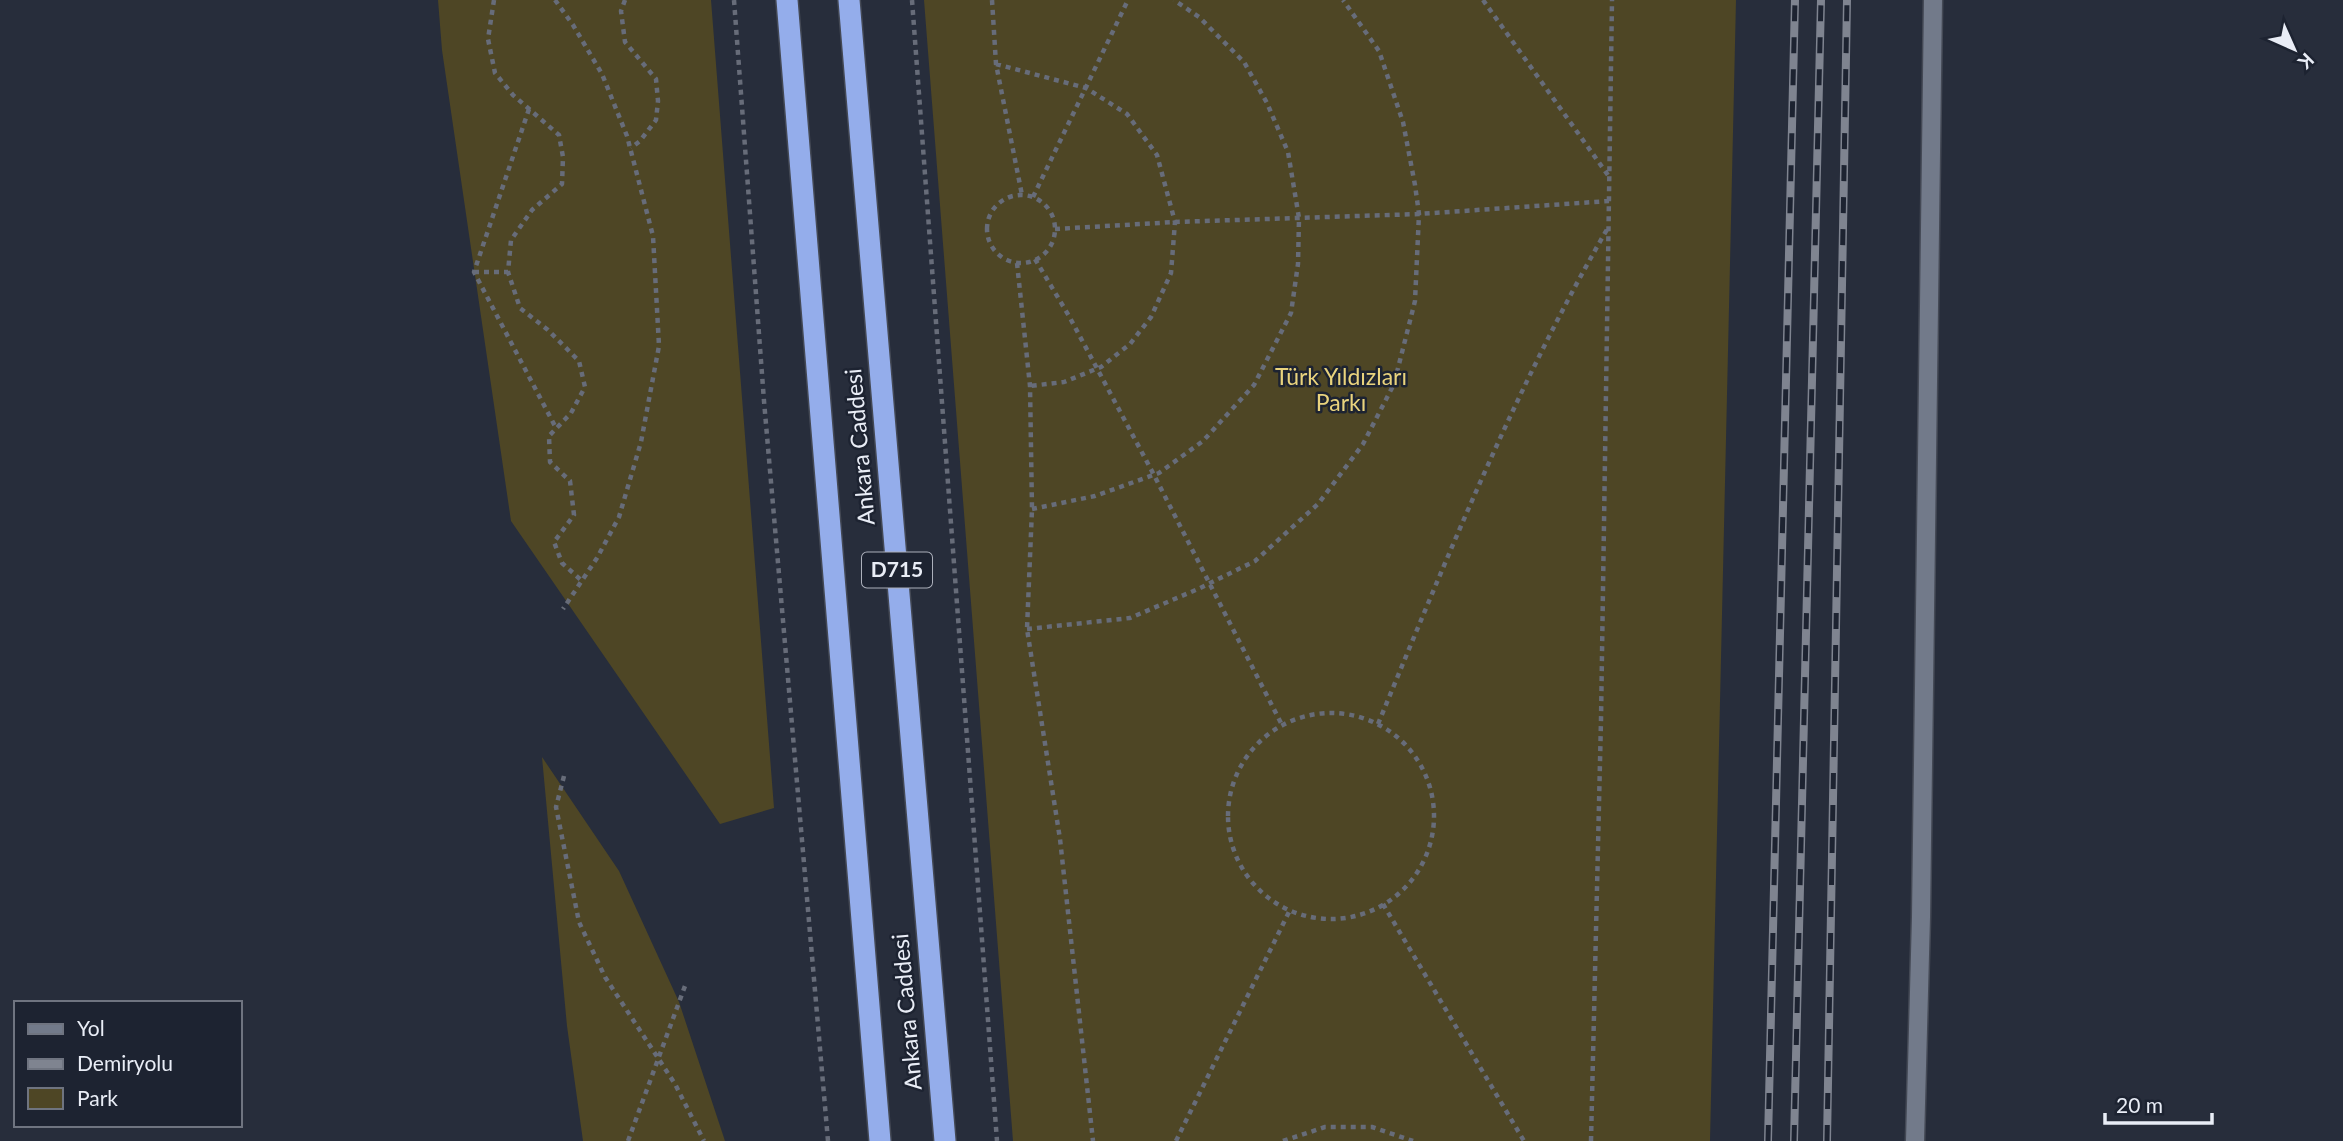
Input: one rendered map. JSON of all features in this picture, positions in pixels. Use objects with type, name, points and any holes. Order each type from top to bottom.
[{"type":"highway","name":"Ankara Caddesi","points":[[787,0],[880,1141]]},
{"type":"highway","name":"Ankara Caddesi","points":[[849,0],[944,1141]]},
{"type":"street","points":[[1915,1141],[1921,917],[1933,0]]},
{"type":"path","points":[[494,0],[488,39],[495,73],[513,95],[559,135],[563,158],[562,184],[532,210],[511,240],[508,272],[520,308],[548,330],[579,361],[585,387],[571,412],[549,436],[550,462],[570,481],[574,515],[554,542],[562,563],[582,581]]},
{"type":"path","points":[[555,0],[602,74],[628,136],[653,236],[659,346],[641,442],[619,517],[597,558],[563,609]]},
{"type":"path","points":[[625,0],[621,12],[625,42],[656,79],[658,101],[656,120],[640,141],[630,149]]},
{"type":"path","points":[[734,0],[763,387],[828,1141]]},
{"type":"path","points":[[912,0],[997,1141]]},
{"type":"path","points":[[992,0],[996,64],[1022,195]]},
{"type":"path","points":[[1033,197],[1128,0]]},
{"type":"path","points":[[1032,509],[1095,496],[1154,475],[1203,440],[1254,385],[1291,313],[1298,264],[1299,218],[1288,152],[1267,103],[1244,62],[1199,17],[1174,0]]},
{"type":"path","points":[[1027,629],[1130,618],[1255,561],[1318,504],[1363,444],[1394,384],[1415,301],[1419,214],[1403,122],[1379,51],[1343,0]]},
{"type":"path","points":[[1483,0],[1610,179]]},
{"type":"path","points":[[1591,1141],[1601,720],[1612,0]]},
{"type":"path","points":[[996,64],[1086,88],[1127,114],[1157,155],[1175,222],[1171,273],[1151,317],[1130,344],[1095,369],[1064,382],[1030,387]]},
{"type":"path","points":[[529,109],[474,272],[556,428]]},
{"type":"path","points":[[1022,195],[1042,202],[1049,210],[1055,229],[1047,250],[1028,262],[1006,259],[997,253],[987,232],[988,220],[993,210],[1001,202],[1022,195]]},
{"type":"path","points":[[1055,229],[1419,214],[1609,201]]},
{"type":"path","points":[[1378,724],[1467,511],[1571,292],[1609,226]]},
{"type":"path","points":[[1035,259],[1069,316],[1154,475],[1282,725]]},
{"type":"path","points":[[1017,262],[1030,387],[1032,509],[1027,629],[1060,839],[1093,1141]]},
{"type":"path","points":[[474,272],[508,272]]},
{"type":"path","points":[[1314,714],[1347,714],[1378,724],[1404,743],[1424,769],[1433,801],[1433,834],[1422,865],[1401,893],[1371,911],[1337,920],[1302,916],[1271,901],[1247,876],[1231,844],[1228,809],[1236,775],[1255,746],[1282,725],[1314,714]]},
{"type":"path","points":[[564,776],[556,807],[579,922],[605,977],[675,1084],[704,1141]]},
{"type":"path","points":[[1383,904],[1524,1141]]},
{"type":"path","points":[[1176,1141],[1290,910]]},
{"type":"path","points":[[628,1141],[685,986]]},
{"type":"path","points":[[1283,1141],[1325,1126],[1372,1126],[1413,1141]]},
{"type":"green space","points":[[438,0],[711,0],[774,808],[720,824],[511,521],[442,50]]},
{"type":"green space","name":"Türk Yıldızları Parkı","points":[[924,0],[1736,0],[1710,1141],[1013,1141]]},
{"type":"green space","points":[[542,757],[619,871],[679,1002],[725,1141],[583,1141],[567,1026]]},
{"type":"railway","points":[[1768,1141],[1795,0]]},
{"type":"railway","points":[[1794,1141],[1821,0]]},
{"type":"railway","points":[[1827,1141],[1847,0]]}]
